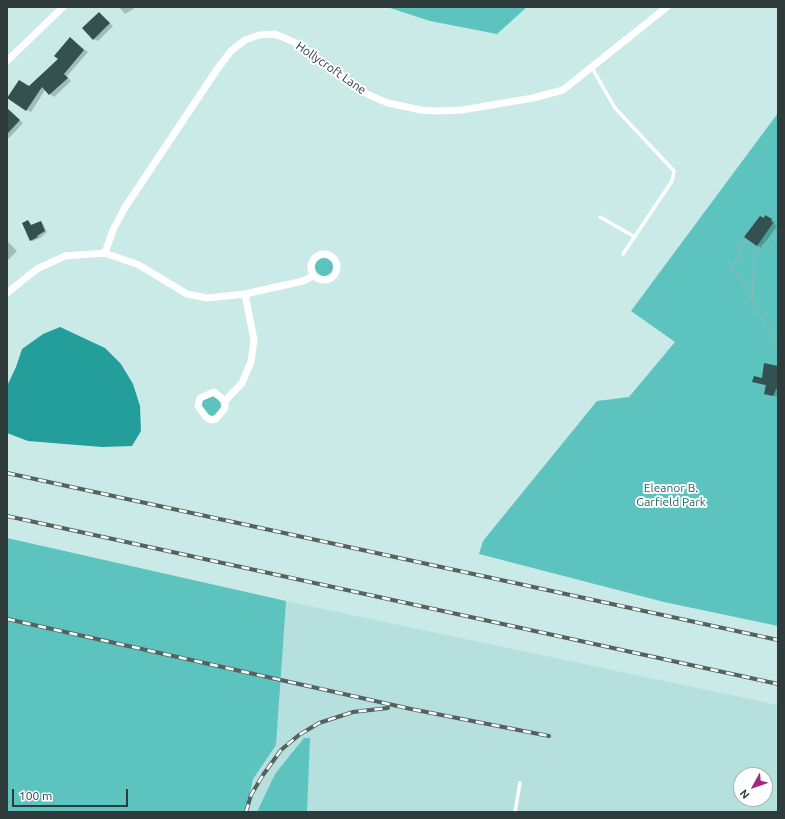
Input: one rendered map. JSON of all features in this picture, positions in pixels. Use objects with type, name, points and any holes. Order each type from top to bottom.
[{"type":"street","points":[[7,61],[63,7]]},
{"type":"street","name":"Hollycroft Lane","points":[[105,253],[113,230],[124,209],[218,68],[231,51],[245,40],[259,35],[275,34],[298,44],[350,84],[369,95],[406,108],[432,111],[462,110],[551,94],[563,90],[667,7]]},
{"type":"street","points":[[7,293],[37,269],[65,256],[105,253],[139,264],[188,294],[207,298],[245,294],[303,281],[313,276]]},
{"type":"street","points":[[225,401],[242,383],[251,362],[254,340],[245,294]]},
{"type":"lane","points":[[592,68],[615,108],[674,171],[672,181],[623,254]]},
{"type":"lane","points":[[600,217],[635,237]]},
{"type":"lane","points":[[515,812],[520,783]]},
{"type":"path","points":[[752,298],[754,257],[758,249],[773,238],[778,231]]},
{"type":"path","points":[[747,242],[743,242],[739,246],[738,258],[731,269],[742,280],[759,315],[770,330],[778,347]]},
{"type":"shaded area","points":[[60,327],[105,348],[121,364],[133,384],[140,406],[141,431],[132,446],[102,447],[28,441],[7,433],[7,386],[16,367],[22,349],[43,334]]},
{"type":"shaded area","points":[[53,552],[778,705],[778,812],[7,812]]},
{"type":"green space","points":[[387,7],[527,7],[497,34],[430,21]]},
{"type":"green space","name":"Eleanor B. Garfield Park","points":[[778,113],[778,626],[664,602],[479,554],[483,541],[597,401],[629,397],[675,342],[631,311]]},
{"type":"green space","points":[[320,258],[328,258],[333,263],[331,274],[328,276],[320,276],[315,271],[315,263]]},
{"type":"green space","points":[[211,396],[218,399],[221,406],[218,413],[211,416],[204,413],[201,406],[204,399]]},
{"type":"green space","points":[[7,538],[286,601],[276,745],[253,779],[246,812],[7,812]]},
{"type":"green space","points":[[304,738],[310,738],[307,812],[257,812],[275,774]]},
{"type":"building","points":[[99,12],[110,23],[93,40],[82,28]]},
{"type":"building","points":[[70,37],[84,50],[64,74],[68,78],[49,95],[42,87],[26,111],[7,98],[19,80],[29,86],[58,59],[54,56]]},
{"type":"building","points":[[7,108],[20,120],[7,134]]},
{"type":"building","points":[[765,215],[772,219],[771,221],[773,223],[757,246],[744,237],[760,216],[764,218]]},
{"type":"building","points":[[28,220],[31,225],[41,221],[45,231],[30,241],[22,223]]},
{"type":"building","points":[[764,363],[778,366],[778,389],[776,389],[773,396],[764,394],[766,385],[752,382],[754,376],[762,378]]},
{"type":"railway","points":[[7,473],[778,640]]},
{"type":"railway","points":[[7,516],[778,684]]},
{"type":"railway","points":[[7,619],[411,709],[549,736]]},
{"type":"railway","points":[[246,812],[251,795],[263,775],[281,750],[299,735],[319,723],[353,712],[388,708]]}]
